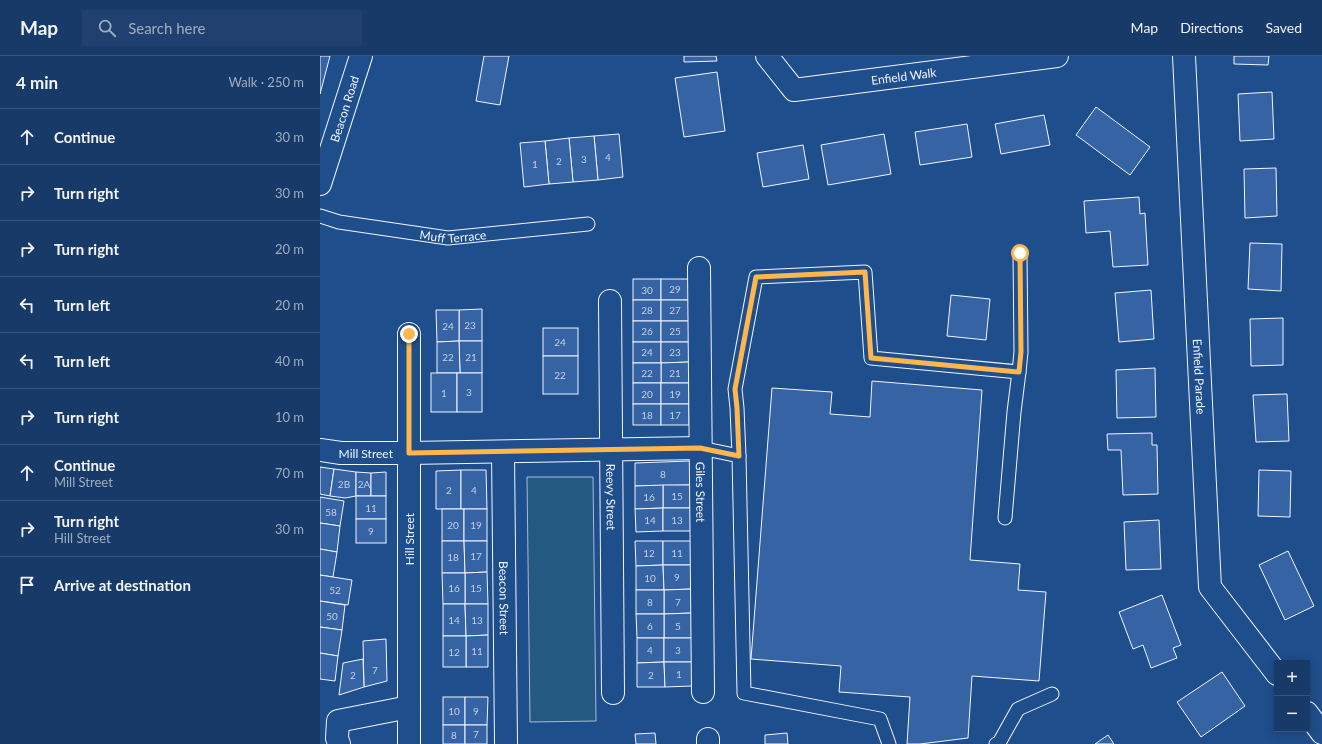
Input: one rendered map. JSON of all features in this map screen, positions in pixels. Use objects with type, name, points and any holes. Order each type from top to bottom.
[{"type":"street","name":"Beacon Road","points":[[320,184],[361,56]]},
{"type":"street","name":"Enfield Walk","points":[[767,56],[794,90],[1057,56]]},
{"type":"street","name":"Enfield Parade","points":[[1184,56],[1210,587],[1274,670]]},
{"type":"street","name":"Giles Street","points":[[699,268],[703,692]]},
{"type":"street","name":"Reevy Street","points":[[610,301],[614,693]]},
{"type":"street","name":"Hill Street","points":[[409,334],[410,744]]},
{"type":"street","name":"Mill Street","points":[[320,450],[341,453],[409,453],[700,448]]},
{"type":"street","name":"Beacon Street","points":[[503,452],[506,744]]},
{"type":"street","points":[[339,744],[337,738],[338,721],[409,706]]},
{"type":"street","points":[[1310,717],[1322,733]]},
{"type":"lane","name":"Muff Terrace","points":[[320,216],[339,222],[448,238],[588,224]]},
{"type":"lane","points":[[1005,518],[1014,412],[1021,352],[1020,253]]},
{"type":"lane","points":[[889,744],[880,719],[744,693],[739,456],[735,389],[756,277],[865,272],[871,358],[1019,372]]},
{"type":"lane","points":[[700,448],[739,456]]},
{"type":"lane","points":[[996,744],[999,743],[1018,709],[1052,694]]},
{"type":"shaded area","points":[[527,477],[593,477],[596,721],[530,722]]},
{"type":"building","points":[[320,56],[330,56],[320,94]]},
{"type":"building","points":[[484,56],[509,56],[500,105],[476,101]]},
{"type":"building","points":[[684,56],[716,56],[717,61],[684,62]]},
{"type":"building","points":[[1234,56],[1269,56],[1268,65],[1234,64]]},
{"type":"building","points":[[717,72],[725,131],[684,137],[675,78]]},
{"type":"building","points":[[1272,92],[1274,139],[1240,141],[1238,94]]},
{"type":"building","points":[[1096,107],[1150,147],[1130,175],[1076,135]]},
{"type":"building","points":[[1044,115],[1050,145],[1001,154],[995,124]]},
{"type":"building","points":[[967,124],[972,157],[920,165],[915,132]]},
{"type":"building","points":[[619,134],[623,177],[598,180],[594,136]]},
{"type":"building","points":[[884,134],[891,174],[828,185],[821,145]]},
{"type":"building","points":[[594,136],[598,180],[573,182],[569,138]]},
{"type":"building","points":[[569,138],[573,182],[549,184],[545,141]]},
{"type":"building","points":[[545,141],[549,184],[524,187],[520,143]]},
{"type":"building","points":[[803,145],[809,179],[763,187],[757,153]]},
{"type":"building","points":[[1276,168],[1277,216],[1245,218],[1244,169]]},
{"type":"building","points":[[1139,197],[1140,214],[1145,213],[1148,265],[1113,267],[1110,231],[1086,233],[1084,201]]},
{"type":"building","points":[[1250,243],[1282,244],[1281,291],[1248,289]]},
{"type":"building","points":[[633,279],[661,279],[661,300],[633,300]]},
{"type":"building","points":[[661,279],[689,279],[689,300],[661,300]]},
{"type":"building","points":[[1151,290],[1154,339],[1119,342],[1115,293]]},
{"type":"building","points":[[951,295],[990,299],[986,340],[947,336]]},
{"type":"building","points":[[633,300],[661,300],[661,321],[633,321]]},
{"type":"building","points":[[661,300],[689,300],[689,321],[661,321]]},
{"type":"building","points":[[482,309],[482,341],[459,341],[459,310]]},
{"type":"building","points":[[436,310],[459,310],[459,341],[437,342]]},
{"type":"building","points":[[1283,318],[1283,365],[1251,366],[1250,319]]},
{"type":"building","points":[[633,321],[661,321],[661,342],[633,342]]},
{"type":"building","points":[[661,321],[689,321],[689,342],[661,342]]},
{"type":"building","points":[[543,328],[578,328],[578,356],[543,356]]},
{"type":"building","points":[[459,341],[482,341],[482,373],[460,373]]},
{"type":"building","points":[[459,341],[460,373],[437,373],[437,342]]},
{"type":"building","points":[[633,342],[661,342],[661,363],[633,363]]},
{"type":"building","points":[[661,342],[689,342],[689,362],[661,363]]},
{"type":"building","points":[[543,356],[578,356],[578,394],[543,394]]},
{"type":"building","points":[[689,362],[689,383],[661,383],[661,363]]},
{"type":"building","points":[[633,363],[661,363],[661,383],[633,383]]},
{"type":"building","points":[[1155,368],[1156,417],[1117,418],[1116,370]]},
{"type":"building","points":[[431,373],[457,373],[457,412],[431,412]]},
{"type":"building","points":[[457,373],[482,373],[482,412],[457,412]]},
{"type":"building","points":[[872,381],[982,390],[970,560],[1020,564],[1018,590],[1046,592],[1039,681],[972,676],[968,738],[920,744],[907,744],[910,697],[839,692],[841,666],[751,659],[772,388],[832,392],[830,414],[870,417]]},
{"type":"building","points":[[633,383],[661,383],[661,404],[633,404]]},
{"type":"building","points":[[661,383],[689,383],[689,404],[661,404]]},
{"type":"building","points":[[1287,394],[1289,441],[1256,442],[1253,395]]},
{"type":"building","points":[[633,404],[661,404],[661,425],[633,425]]},
{"type":"building","points":[[661,404],[689,404],[689,425],[661,425]]},
{"type":"building","points":[[1152,433],[1152,445],[1157,445],[1158,494],[1123,495],[1121,450],[1108,450],[1107,434]]},
{"type":"building","points":[[690,461],[690,485],[635,486],[635,463]]},
{"type":"building","points":[[320,467],[334,469],[330,496],[320,494]]},
{"type":"building","points":[[334,469],[356,472],[356,496],[345,498],[330,496]]},
{"type":"building","points":[[461,470],[461,509],[436,509],[436,471]]},
{"type":"building","points":[[461,470],[486,470],[487,509],[461,509]]},
{"type":"building","points":[[1259,470],[1291,471],[1290,517],[1258,516]]},
{"type":"building","points":[[356,472],[371,473],[371,496],[356,496]]},
{"type":"building","points":[[386,472],[386,496],[371,496],[371,473]]},
{"type":"building","points":[[663,485],[690,485],[691,508],[663,508]]},
{"type":"building","points":[[663,485],[663,508],[635,509],[635,486]]},
{"type":"building","points":[[356,496],[386,496],[386,519],[356,519]]},
{"type":"building","points":[[320,497],[344,501],[340,526],[320,523]]},
{"type":"building","points":[[663,508],[663,531],[636,532],[635,509]]},
{"type":"building","points":[[663,508],[691,508],[691,531],[663,531]]},
{"type":"building","points":[[442,509],[464,509],[464,541],[442,541]]},
{"type":"building","points":[[464,509],[487,509],[487,541],[464,541]]},
{"type":"building","points":[[356,519],[386,519],[386,543],[356,543]]},
{"type":"building","points":[[1159,520],[1161,569],[1126,570],[1124,522]]},
{"type":"building","points":[[320,523],[340,526],[337,552],[320,549]]},
{"type":"building","points":[[442,541],[464,541],[465,573],[442,573]]},
{"type":"building","points":[[464,541],[487,541],[487,572],[465,573]]},
{"type":"building","points":[[635,541],[663,541],[663,565],[636,566]]},
{"type":"building","points":[[663,541],[691,541],[691,565],[663,565]]},
{"type":"building","points":[[320,549],[337,552],[333,577],[320,575]]},
{"type":"building","points":[[1288,551],[1314,606],[1285,620],[1259,565]]},
{"type":"building","points":[[663,565],[664,590],[636,590],[636,566]]},
{"type":"building","points":[[663,565],[691,565],[692,589],[664,590]]},
{"type":"building","points":[[487,572],[488,604],[465,604],[465,573]]},
{"type":"building","points":[[442,573],[465,573],[465,604],[443,604]]},
{"type":"building","points":[[320,575],[352,580],[348,605],[320,601]]},
{"type":"building","points":[[692,589],[692,613],[664,614],[664,590]]},
{"type":"building","points":[[636,590],[664,590],[664,614],[636,614]]},
{"type":"building","points":[[1162,595],[1181,645],[1173,648],[1177,658],[1151,668],[1143,645],[1133,649],[1119,612]]},
{"type":"building","points":[[320,601],[345,605],[342,630],[320,627]]},
{"type":"building","points":[[443,604],[465,604],[466,636],[443,636]]},
{"type":"building","points":[[465,604],[488,604],[488,635],[466,636]]},
{"type":"building","points":[[692,613],[692,638],[664,638],[664,614]]},
{"type":"building","points":[[636,614],[664,614],[664,638],[637,638]]},
{"type":"building","points":[[320,627],[342,630],[338,656],[320,653]]},
{"type":"building","points":[[488,635],[488,667],[466,667],[466,636]]},
{"type":"building","points":[[443,636],[466,636],[466,667],[443,667]]},
{"type":"building","points":[[637,638],[664,638],[664,662],[637,663]]},
{"type":"building","points":[[664,638],[692,638],[692,662],[664,662]]},
{"type":"building","points":[[386,639],[387,681],[364,687],[363,641]]},
{"type":"building","points":[[320,653],[338,656],[335,681],[320,679]]},
{"type":"building","points":[[363,659],[364,687],[339,695],[343,663]]},
{"type":"building","points":[[664,662],[665,687],[637,687],[637,663]]},
{"type":"building","points":[[664,662],[692,662],[692,686],[665,687]]},
{"type":"building","points":[[1222,672],[1245,706],[1201,737],[1177,702]]},
{"type":"building","points":[[443,697],[465,697],[465,725],[443,725]]},
{"type":"building","points":[[465,697],[488,697],[487,725],[465,725]]},
{"type":"building","points":[[443,725],[465,725],[465,744],[443,744]]},
{"type":"building","points":[[465,725],[487,725],[487,744],[465,744]]},
{"type":"building","points":[[655,733],[656,744],[636,744],[635,734]]},
{"type":"building","points":[[787,733],[788,744],[765,744],[765,735]]},
{"type":"building","points":[[1108,735],[1114,744],[1095,744]]},
{"type":"route","points":[[409,334],[409,453],[700,448],[739,456],[735,389],[756,277],[865,272],[871,358],[1019,372],[1021,352],[1020,253]]}]
